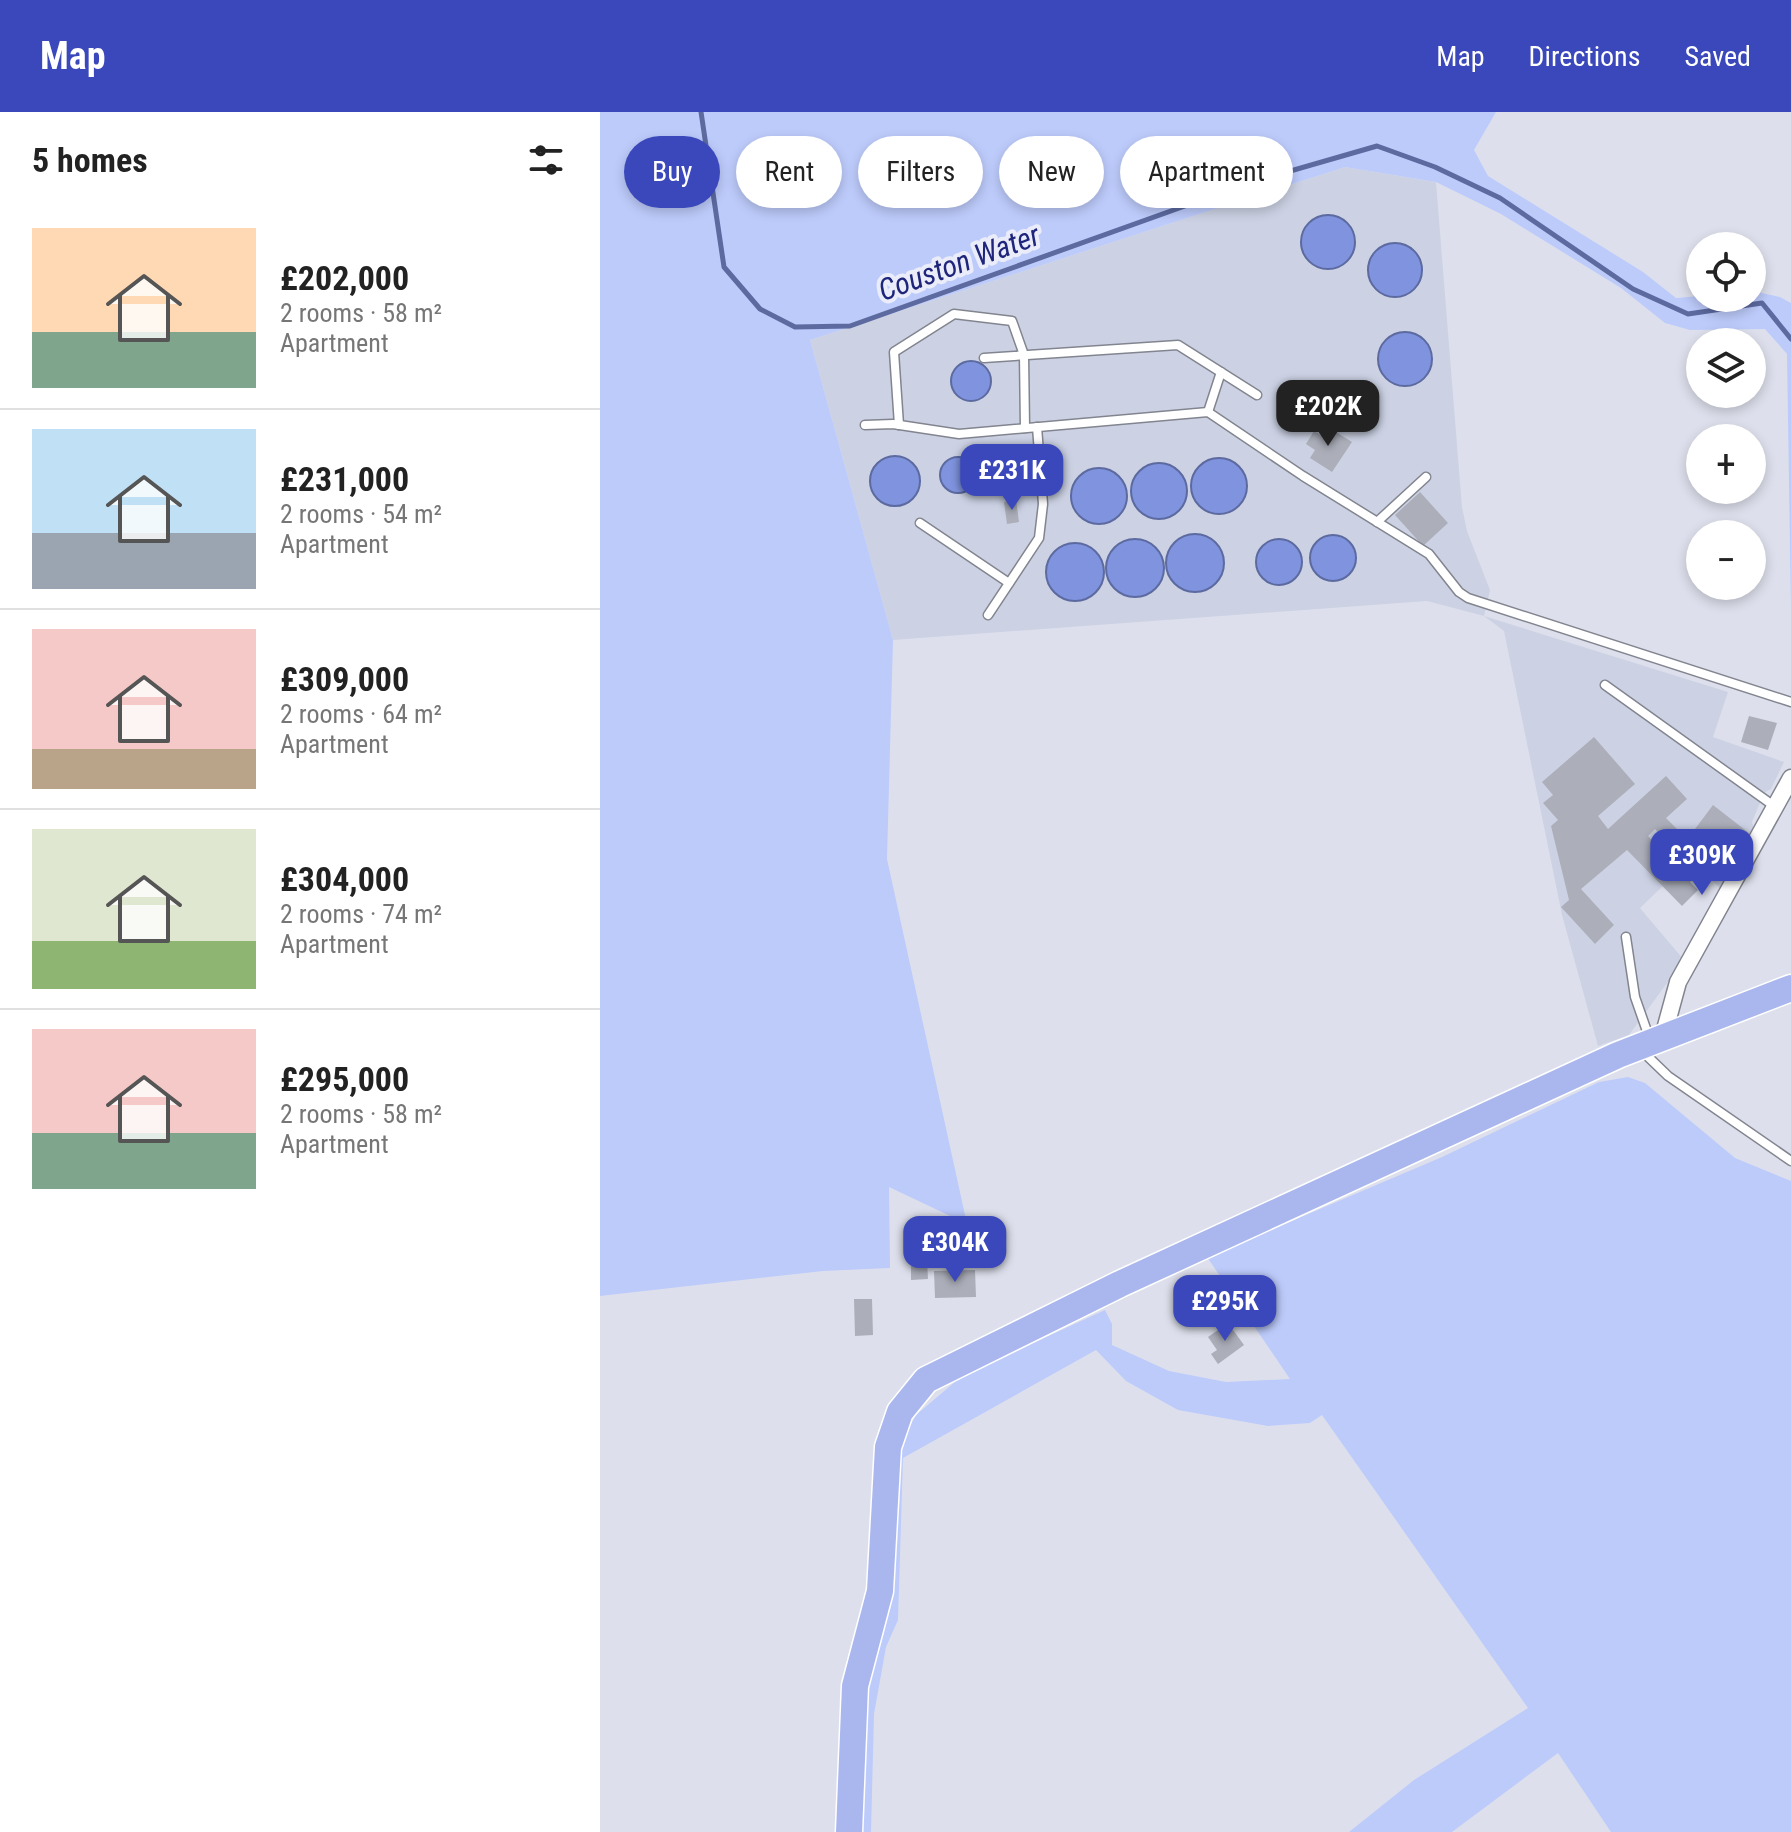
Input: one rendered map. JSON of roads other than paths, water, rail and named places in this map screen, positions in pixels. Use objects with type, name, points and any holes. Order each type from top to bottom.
[{"type":"main road","points":[[849,1832],[855,1686],[880,1591],[888,1447],[900,1412],[926,1380],[1120,1284],[1651,1042],[1791,988]]},
{"type":"street","points":[[1651,1042],[1678,982],[1791,778]]},
{"type":"lane","points":[[899,425],[894,352],[954,314],[1012,321],[1024,355],[1025,428]]},
{"type":"lane","points":[[984,358],[1178,345],[1257,395]]},
{"type":"lane","points":[[1208,412],[1221,372]]},
{"type":"lane","points":[[865,425],[899,425],[959,434],[1208,412],[1303,476],[1429,554],[1459,592],[1468,598],[1791,702]]},
{"type":"lane","points":[[988,615],[1039,538],[1042,525],[1037,427]]},
{"type":"lane","points":[[1377,522],[1426,477]]},
{"type":"lane","points":[[920,523],[1009,583]]},
{"type":"lane","points":[[1605,685],[1774,806]]},
{"type":"lane","points":[[1626,937],[1635,997],[1651,1042],[1668,1076],[1791,1161]]},
{"type":"waterway","name":"Couston Water","points":[[701,112],[724,267],[760,309],[795,327],[850,326],[1249,183],[1377,146],[1435,167],[1500,198],[1633,289],[1688,314],[1762,303],[1791,339]]}]
